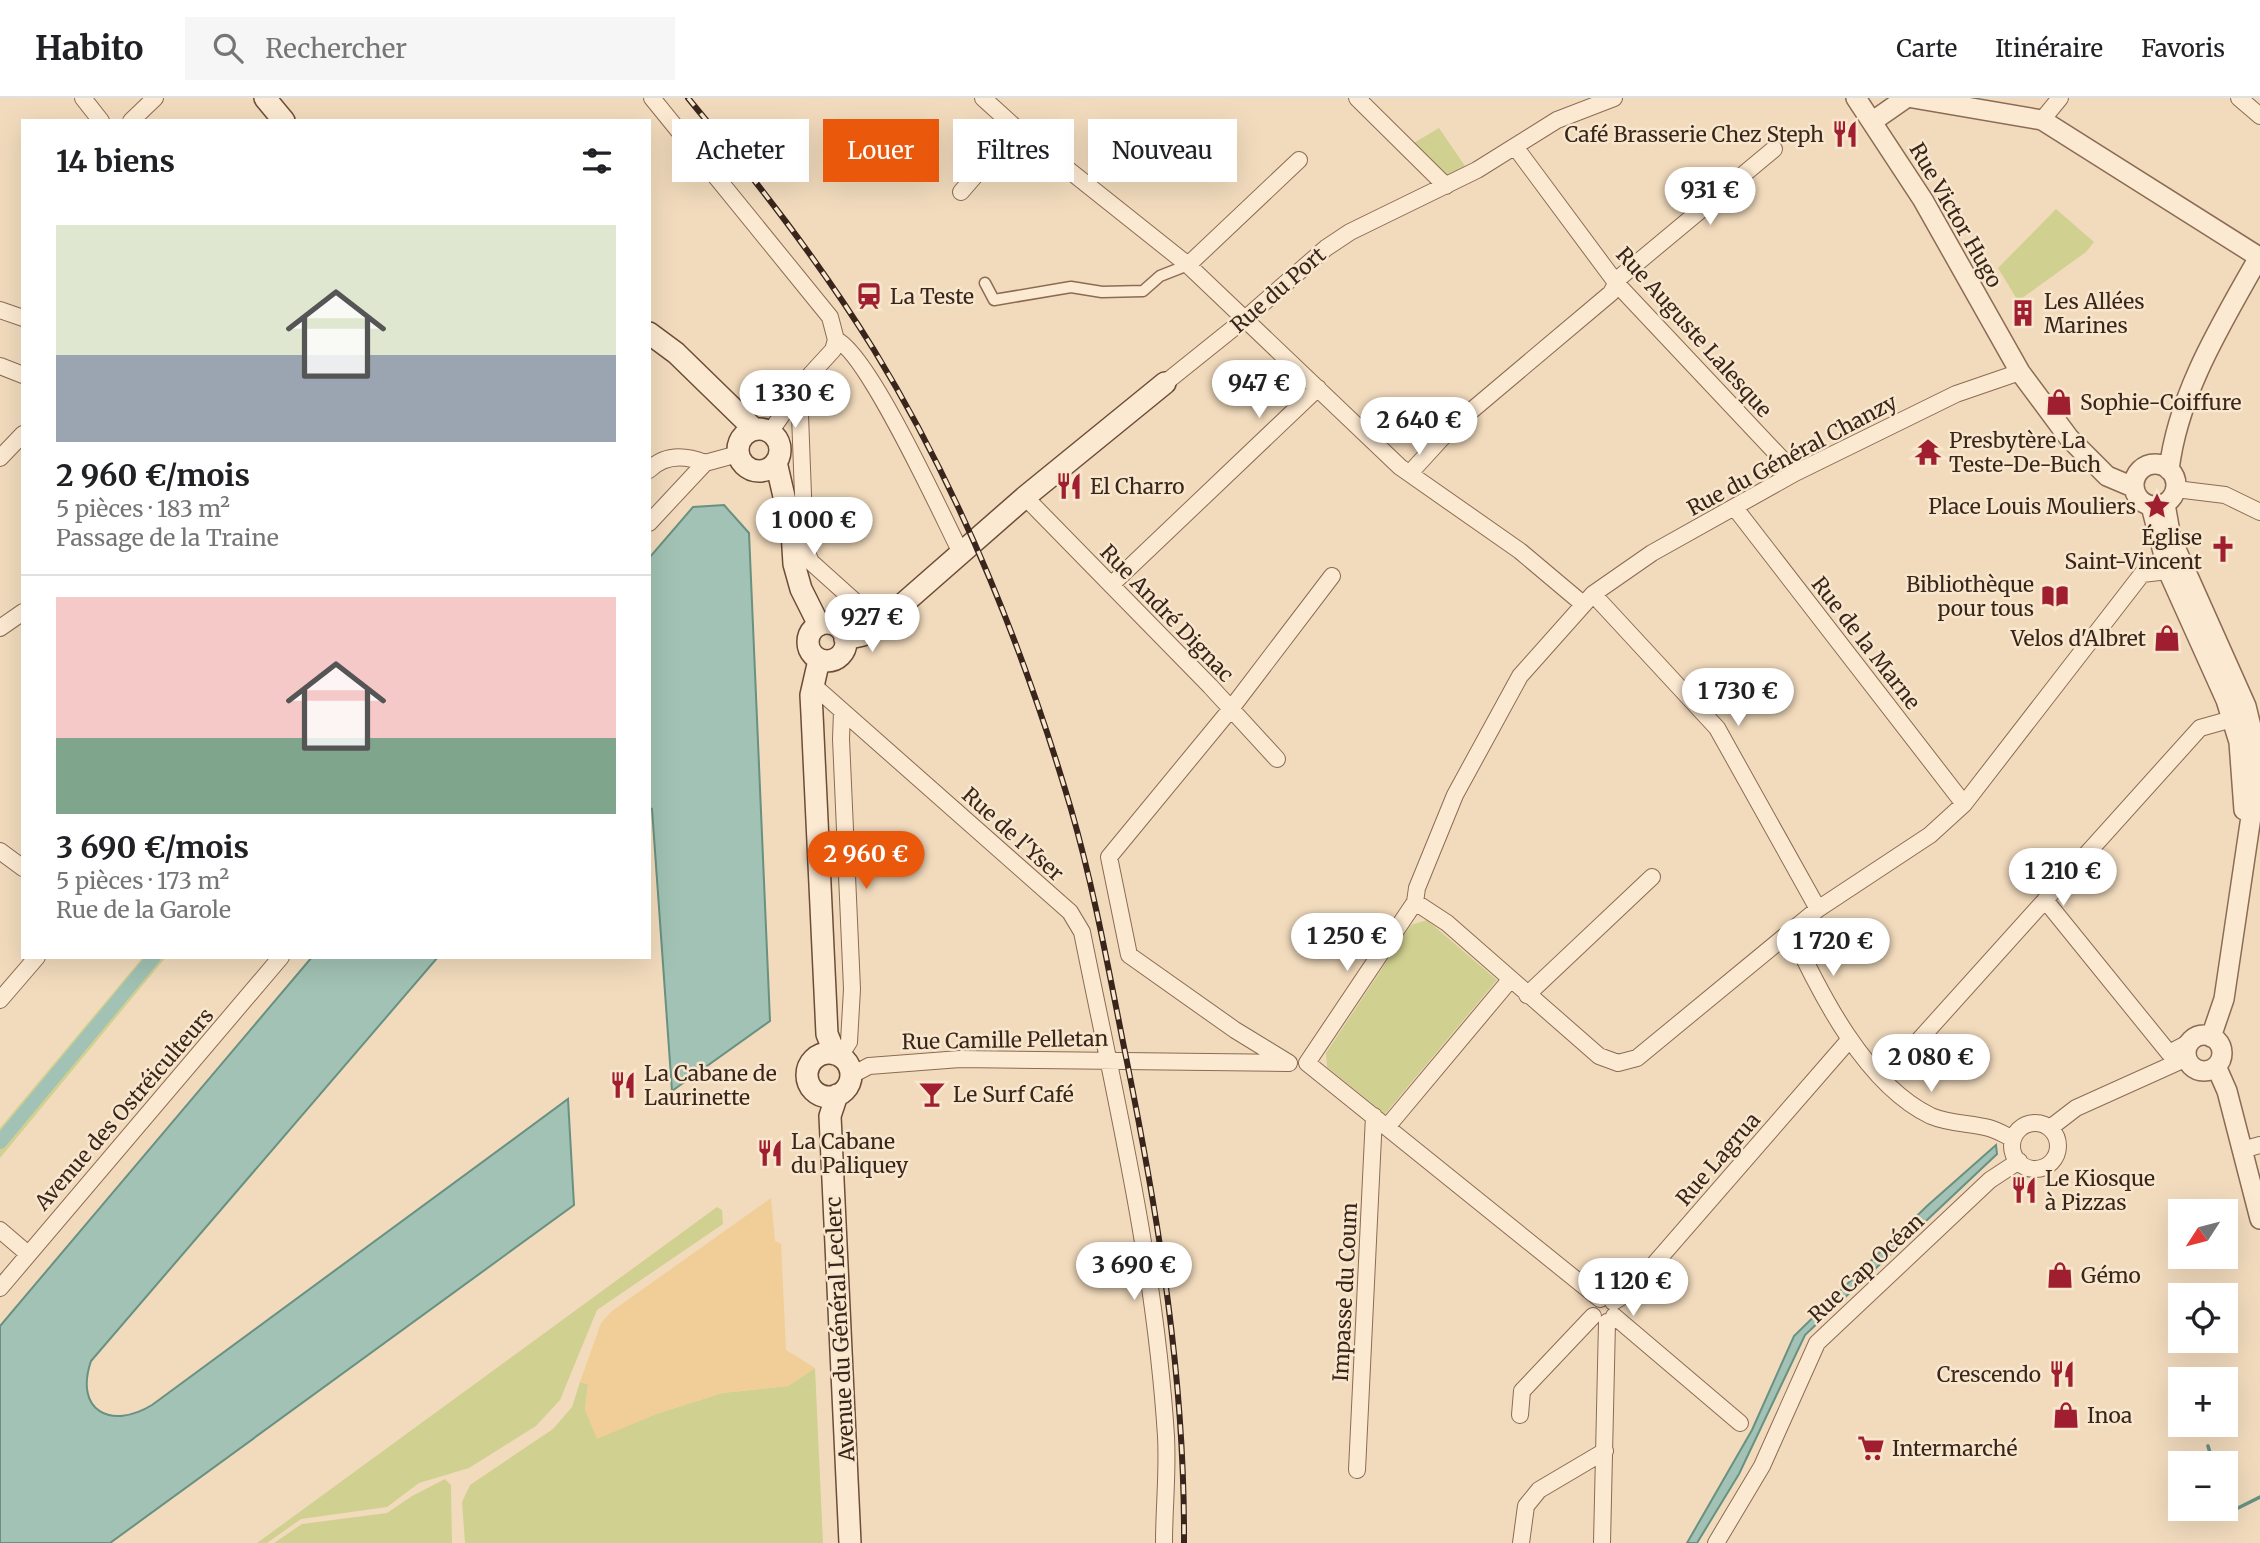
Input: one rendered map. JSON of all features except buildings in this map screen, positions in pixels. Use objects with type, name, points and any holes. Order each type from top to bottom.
[{"type":"main road","points":[[265,98],[282,119]]},
{"type":"main road","points":[[651,334],[676,353],[730,408],[751,439],[779,443],[776,462],[792,531],[794,564],[801,589],[819,625]]},
{"type":"main road","name":"Rue du Port","points":[[845,639],[863,635],[880,624],[1025,497],[1165,383]]},
{"type":"main road","points":[[751,439],[744,465],[755,471],[785,500]]},
{"type":"main road","points":[[755,471],[767,470],[776,462]]},
{"type":"main road","points":[[819,625],[836,625],[845,639],[841,655],[830,661],[819,660],[808,645],[810,633],[819,625]]},
{"type":"main road","points":[[819,660],[813,685],[811,714],[840,1057],[809,1065],[807,1077],[827,1094]]},
{"type":"main road","name":"Avenue du Général Leclerc","points":[[840,1057],[846,1087],[827,1094],[850,1543]]},
{"type":"street","points":[[83,98],[99,119]]},
{"type":"street","points":[[133,119],[155,98]]},
{"type":"street","points":[[651,521],[705,463],[751,439],[792,400],[833,350],[836,340],[830,317],[652,98]]},
{"type":"street","points":[[983,98],[1006,119]]},
{"type":"street","points":[[1357,98],[1446,186]]},
{"type":"street","name":"Rue du Port","points":[[1165,383],[1246,318],[1326,248],[1350,232],[1446,186],[1516,148],[1557,120],[1614,98]]},
{"type":"street","name":"Rue Victor Hugo","points":[[1856,98],[1923,200],[2020,372],[2069,438],[2107,476],[2133,487]]},
{"type":"street","points":[[1873,121],[1906,98]]},
{"type":"street","points":[[1913,98],[2042,120],[2259,256],[2197,372],[2172,443],[2164,500],[2177,576],[2239,742],[2246,836]]},
{"type":"street","points":[[2042,120],[2060,98]]},
{"type":"street","points":[[2239,98],[2260,116]]},
{"type":"street","name":"Rue Auguste Lalesque","points":[[1516,148],[1617,284],[1795,473]]},
{"type":"street","points":[[1410,473],[1452,427],[1611,293],[1619,278],[1774,149]]},
{"type":"street","points":[[985,283],[994,299],[1071,287],[1129,293],[1143,291],[1160,276],[1188,265],[1299,160]]},
{"type":"street","points":[[1074,174],[1188,265],[1410,473],[1588,599],[1717,728],[1818,909]]},
{"type":"street","points":[[961,192],[970,182]]},
{"type":"street","points":[[0,310],[21,317]]},
{"type":"street","points":[[836,340],[845,343],[857,357],[908,448],[961,553]]},
{"type":"street","points":[[0,366],[21,374]]},
{"type":"street","name":"Rue du Général Chanzy","points":[[1307,1063],[1415,902],[1417,888],[1446,819],[1481,744],[1520,676],[1588,599],[1652,553],[1795,473],[1956,394],[2020,372]]},
{"type":"street","points":[[1111,585],[1318,388]]},
{"type":"street","points":[[792,400],[800,415],[805,548],[811,562],[880,624]]},
{"type":"street","points":[[0,458],[21,436]]},
{"type":"street","points":[[651,468],[659,460],[687,456],[705,463]]},
{"type":"street","points":[[2169,470],[2157,464],[2144,467],[2135,476],[2133,487],[2141,501],[2225,495],[2260,512]]},
{"type":"street","name":"Rue André Dignac","points":[[1025,497],[1277,759]]},
{"type":"street","name":"Rue de la Marne","points":[[1735,508],[1964,804]]},
{"type":"street","points":[[1415,902],[1447,923],[1599,1056],[1618,1063],[1637,1058],[1818,909],[1930,835],[1964,804],[2142,573],[2177,576]]},
{"type":"street","points":[[1289,1063],[1235,1030],[1129,955],[1110,857],[1230,710],[1332,576]]},
{"type":"street","points":[[2177,576],[2249,718],[2256,783],[2246,836],[2224,999],[2211,1037]]},
{"type":"street","points":[[0,628],[21,613]]},
{"type":"street","name":"Rue de l'Yser","points":[[813,685],[1077,922],[1082,932],[1135,1181],[1149,1270],[1166,1440],[1164,1543]]},
{"type":"street","points":[[840,1057],[849,1042],[852,989],[842,711]]},
{"type":"street","points":[[1884,1079],[2200,728],[2232,719]]},
{"type":"street","points":[[0,851],[21,867]]},
{"type":"street","points":[[1527,995],[1652,877]]},
{"type":"street","points":[[2045,900],[2169,1053],[2188,1050]]},
{"type":"street","points":[[1791,931],[1825,1003],[1850,1039],[1908,1102],[1933,1117],[1990,1128],[2013,1139]]},
{"type":"street","points":[[0,1000],[35,959]]},
{"type":"street","name":"Avenue des Ostréiculteurs","points":[[0,1288],[279,959]]},
{"type":"street","points":[[1381,1122],[1510,980]]},
{"type":"street","points":[[2050,1128],[2076,1108],[2188,1050],[2200,1036],[2211,1037],[2221,1050],[2216,1066],[2251,1148],[2260,1219]]},
{"type":"street","name":"Rue Lagrua","points":[[1520,1415],[1522,1391],[1606,1311],[1630,1292],[1850,1039]]},
{"type":"street","points":[[2188,1050],[2199,1070],[2216,1066]]},
{"type":"street","name":"Rue Camille Pelletan","points":[[840,1057],[1307,1063]]},
{"type":"street","points":[[1307,1063],[1740,1423]]},
{"type":"street","name":"Impasse du Coum","points":[[1357,1470],[1381,1122]]},
{"type":"street","points":[[2039,1123],[2050,1128],[2058,1140],[2057,1153],[2049,1164],[2040,1168],[2028,1167],[2019,1161],[2012,1148],[2013,1139],[2023,1126],[2039,1123]]},
{"type":"street","name":"Rue Cap Océan","points":[[1716,1543],[1762,1466],[1817,1343],[1990,1180],[2019,1161]]},
{"type":"street","points":[[0,1230],[28,1254]]},
{"type":"street","points":[[1602,1543],[1606,1311]]},
{"type":"street","points":[[1521,1543],[1526,1506],[1539,1490],[1605,1451]]},
{"type":"green space","points":[[1439,128],[1465,166],[1443,177],[1412,144]]},
{"type":"green space","points":[[2056,209],[2094,242],[2086,252],[2018,301],[1998,268]]},
{"type":"green space","points":[[1427,920],[1497,980],[1385,1114],[1327,1067],[1326,1053],[1411,925]]},
{"type":"green space","points":[[141,959],[164,959],[0,1158],[0,1128]]},
{"type":"green space","points":[[717,1207],[722,1210],[723,1224],[597,1310],[560,1400],[536,1426],[469,1468],[419,1483],[387,1507],[301,1519],[267,1543],[257,1543]]},
{"type":"green space","points":[[815,1368],[823,1543],[465,1543],[462,1502],[470,1485],[553,1429],[572,1407],[580,1382],[588,1384],[585,1410],[598,1438],[656,1414],[722,1393],[788,1386]]},
{"type":"green space","points":[[445,1479],[451,1485],[452,1543],[274,1543],[302,1524],[387,1513]]},
{"type":"sand","points":[[771,1198],[775,1241],[781,1244],[786,1350],[815,1368],[788,1386],[722,1393],[656,1414],[597,1439],[585,1410],[588,1384],[580,1382],[601,1323],[612,1311]]},
{"type":"shaded area","points":[[724,505],[749,533],[770,1021],[672,1091],[651,808],[651,556],[693,507]]},
{"type":"shaded area","points":[[310,959],[436,959],[91,1361],[87,1378],[88,1392],[92,1403],[100,1411],[123,1416],[152,1405],[568,1099],[574,1205],[110,1543],[0,1543],[0,1326]]},
{"type":"shaded area","points":[[1996,1145],[1997,1154],[1805,1335],[1739,1474],[1697,1543],[1687,1543],[1752,1430],[1794,1336],[1927,1206]]},
{"type":"waterway","points":[[0,1142],[152,959]]},
{"type":"waterway","points":[[2208,1446],[2209,1451]]},
{"type":"waterway","points":[[2238,1508],[2260,1497]]},
{"type":"railway","points":[[688,98],[808,252],[853,317],[906,404],[962,516],[1033,690],[1071,809],[1087,872],[1150,1181],[1175,1361],[1184,1543]]},
{"type":"place","name":"Café Brasserie Chez Steph","points":[[1845,134]]},
{"type":"place","name":"La Teste","points":[[869,296]]},
{"type":"place","name":"Les Allées Marines","points":[[2023,313]]},
{"type":"place","name":"Sophie-Coiffure","points":[[2059,402]]},
{"type":"place","name":"Presbytère La Teste-De-Buch","points":[[1928,452]]},
{"type":"place","name":"El Charro","points":[[1069,486]]},
{"type":"place","name":"Place Louis Mouliers","points":[[2157,506]]},
{"type":"place","name":"Église Saint-Vincent","points":[[2223,549]]},
{"type":"place","name":"Bibliothèque pour tous","points":[[2055,596]]},
{"type":"place","name":"Velos d'Albret","points":[[2167,638]]},
{"type":"place","name":"La Cabane de Laurinette","points":[[623,1085]]},
{"type":"place","name":"Le Surf Café","points":[[932,1094]]},
{"type":"place","name":"La Cabane du Paliquey","points":[[770,1153]]},
{"type":"place","name":"Le Kiosque à Pizzas","points":[[2024,1190]]},
{"type":"place","name":"Gémo","points":[[2060,1275]]},
{"type":"place","name":"Crescendo","points":[[2062,1374]]},
{"type":"place","name":"Inoa","points":[[2066,1415]]},
{"type":"place","name":"Intermarché","points":[[1871,1448]]}]
